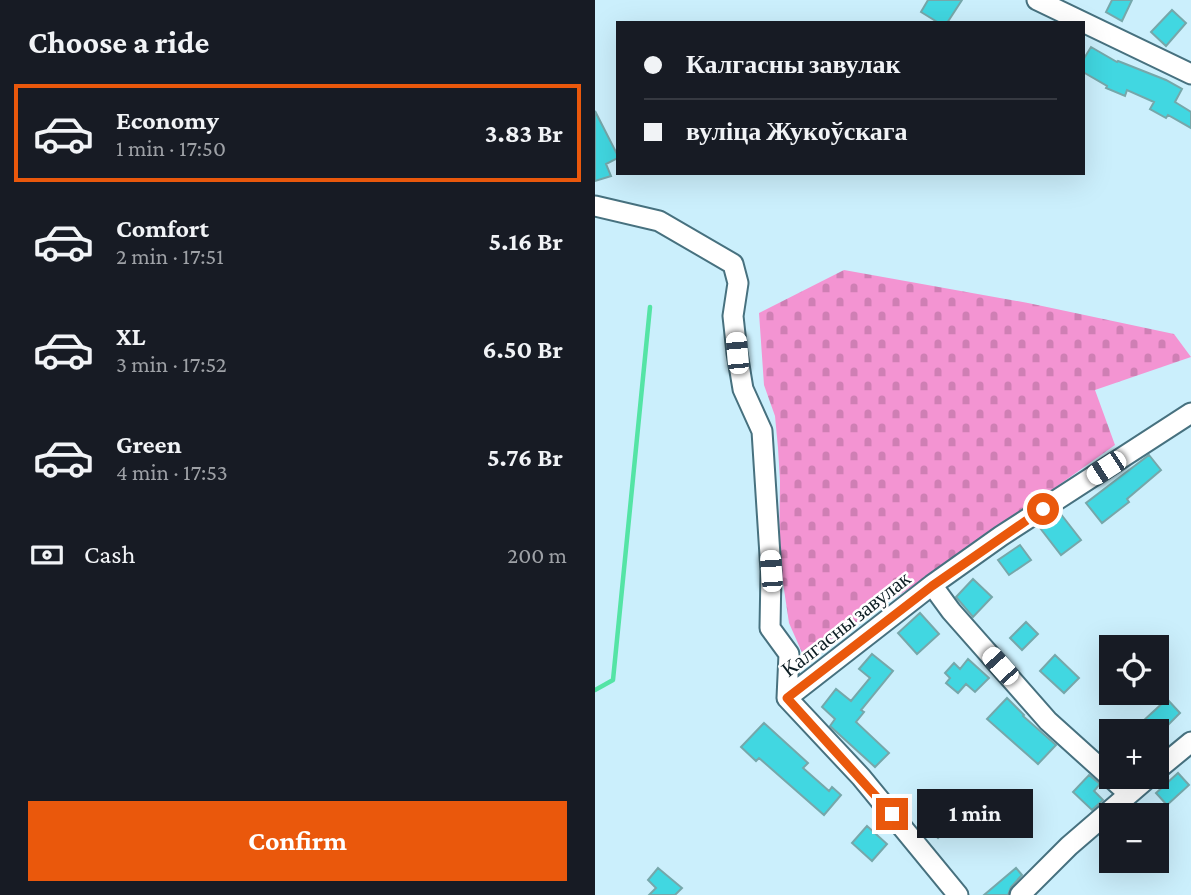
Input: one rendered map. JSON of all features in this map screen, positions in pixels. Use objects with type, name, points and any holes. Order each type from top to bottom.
[{"type":"street","points":[[1037,0],[1081,21]]},
{"type":"street","points":[[1085,23],[1191,74]]},
{"type":"street","points":[[595,206],[659,221],[733,264],[738,283],[733,316],[743,389],[762,431],[771,571],[770,628],[789,654],[787,698],[861,777],[958,895]]},
{"type":"street","name":"Калгасны завулак","points":[[787,698],[1001,536],[1191,413]]},
{"type":"street","name":"Калгасны завулак","points":[[932,586],[1048,721],[1129,794]]},
{"type":"street","points":[[1169,760],[1191,742]]},
{"type":"street","points":[[1020,895],[1069,846],[1135,789]]},
{"type":"green space","points":[[844,270],[1028,303],[1174,334],[1191,357],[1095,390],[1115,445],[965,552],[804,657],[789,623],[779,556],[778,448],[775,416],[764,385],[759,313]]},
{"type":"building","points":[[928,0],[962,0],[948,21],[936,21],[921,12]]},
{"type":"building","points":[[1112,0],[1132,0],[1122,21],[1106,12]]},
{"type":"building","points":[[1172,10],[1186,23],[1166,46],[1151,32]]},
{"type":"building","points":[[1091,47],[1117,62],[1166,80],[1182,89],[1175,102],[1191,112],[1191,128],[1168,115],[1166,118],[1150,109],[1154,102],[1127,90],[1125,96],[1106,88],[1107,86],[1085,73],[1085,57]]},
{"type":"building","points":[[595,111],[616,152],[616,159],[606,164],[611,176],[595,181]]},
{"type":"building","points":[[1149,455],[1161,470],[1127,499],[1129,502],[1102,523],[1086,503]]},
{"type":"building","points":[[1060,513],[1081,540],[1061,555],[1040,528]]},
{"type":"building","points":[[1020,545],[1031,560],[1009,575],[998,560]]},
{"type":"building","points":[[973,579],[992,597],[973,617],[956,597]]},
{"type":"building","points":[[920,613],[939,634],[917,654],[898,633]]},
{"type":"building","points":[[1026,622],[1038,634],[1022,650],[1010,638]]},
{"type":"building","points":[[872,654],[893,671],[861,710],[864,712],[856,722],[889,753],[875,767],[830,726],[835,719],[822,707],[836,689],[851,701],[870,678],[859,669]]},
{"type":"building","points":[[1055,655],[1079,678],[1064,693],[1040,671]]},
{"type":"building","points":[[968,659],[989,678],[975,692],[966,684],[958,693],[946,683],[950,678],[945,673],[954,663],[960,669]]},
{"type":"building","points":[[1007,698],[1056,745],[1038,764],[987,719]]},
{"type":"building","points":[[1169,701],[1180,713],[1169,724],[1169,719],[1145,719],[1160,705],[1169,705]]},
{"type":"building","points":[[764,723],[808,763],[803,768],[829,791],[832,787],[841,795],[824,815],[759,758],[756,761],[741,747]]},
{"type":"building","points":[[1178,773],[1189,785],[1169,803],[1165,803],[1156,793],[1160,789],[1169,789],[1169,781]]},
{"type":"building","points":[[1089,775],[1099,783],[1094,791],[1103,800],[1092,810],[1073,792]]},
{"type":"building","points":[[944,793],[963,811],[938,838],[922,822],[931,812],[928,809]]},
{"type":"building","points":[[867,826],[887,844],[872,861],[852,843]]},
{"type":"building","points":[[658,868],[682,888],[675,895],[649,895],[656,888],[648,880]]},
{"type":"building","points":[[1016,868],[1022,875],[1011,887],[1008,895],[984,895]]},
{"type":"waterway","points":[[595,690],[613,680],[650,307]]},
{"type":"route","points":[[892,814],[787,698],[932,586],[1043,509]]}]
